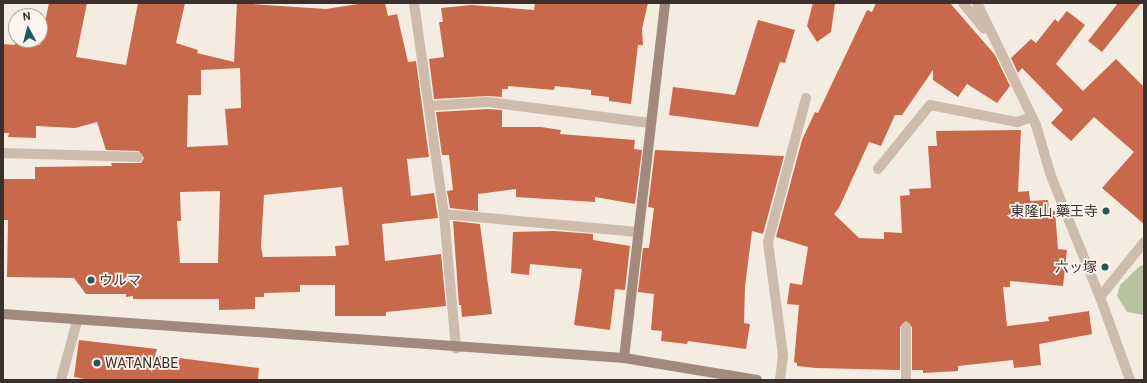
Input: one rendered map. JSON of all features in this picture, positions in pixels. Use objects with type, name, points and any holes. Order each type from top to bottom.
[{"type":"street","points":[[414,3],[444,214],[456,348]]},
{"type":"street","points":[[624,358],[637,232],[665,3]]},
{"type":"street","points":[[963,3],[992,38],[1008,63],[1032,117],[1051,176],[1100,298],[1130,380]]},
{"type":"street","points":[[977,3],[992,38]]},
{"type":"street","points":[[780,380],[783,355],[768,242],[806,98]]},
{"type":"street","points":[[429,106],[488,102],[650,122]]},
{"type":"street","points":[[878,169],[930,105],[1017,122],[1032,117]]},
{"type":"street","points":[[3,153],[138,157]]},
{"type":"street","points":[[444,214],[637,232]]},
{"type":"street","points":[[1100,298],[1144,242]]},
{"type":"street","points":[[3,314],[77,321],[200,327],[456,348],[624,358],[757,380]]},
{"type":"street","points":[[61,380],[77,321]]},
{"type":"street","points":[[906,327],[906,380]]},
{"type":"green space","points":[[1144,265],[1144,315],[1127,312],[1117,296],[1120,285],[1140,266]]},
{"type":"building","points":[[49,3],[87,3],[76,57],[126,65],[138,3],[185,3],[176,43],[198,50],[197,53],[234,62],[237,3],[326,9],[365,3],[385,3],[388,16],[397,14],[408,62],[416,61],[429,157],[407,159],[411,196],[434,193],[438,218],[382,224],[385,261],[441,254],[446,306],[386,312],[386,316],[335,316],[335,285],[300,285],[300,292],[264,293],[264,297],[255,297],[255,309],[219,310],[219,299],[133,299],[133,296],[126,297],[126,294],[86,294],[74,278],[7,277],[8,220],[3,220],[3,179],[35,179],[35,167],[112,166],[111,163],[141,163],[144,158],[139,151],[106,150],[97,122],[75,128],[36,126],[36,138],[8,137],[9,133],[3,133],[3,44],[8,44],[8,48],[48,48]],"holes":[[[240,68],[241,108],[225,109],[228,145],[187,147],[188,95],[201,95],[201,70]],[[342,187],[349,245],[335,246],[336,256],[263,257],[261,247],[264,195]],[[220,191],[218,263],[180,263],[177,221],[181,221],[180,192]]]},
{"type":"building","points":[[535,3],[648,3],[642,29],[643,45],[638,45],[631,104],[609,101],[609,97],[591,95],[591,90],[555,86],[554,90],[508,86],[508,89],[502,89],[502,97],[488,96],[434,99],[429,59],[444,57],[439,22],[443,22],[441,8],[471,5],[534,10]]},
{"type":"building","points":[[813,3],[835,3],[831,32],[817,42],[807,26]]},
{"type":"building","points":[[876,3],[950,3],[995,55],[1010,86],[997,103],[967,84],[958,97],[933,80],[933,70],[902,115],[895,115],[881,146],[869,142],[839,208],[834,214],[859,238],[884,239],[884,232],[902,233],[900,196],[910,195],[909,189],[931,188],[928,146],[937,146],[936,131],[1021,130],[1018,192],[1029,191],[1030,201],[1048,200],[1049,211],[1055,211],[1058,249],[1067,250],[1063,286],[1010,281],[1010,287],[1003,287],[1007,326],[1049,321],[1048,317],[1089,311],[1092,334],[1039,344],[1041,365],[1014,368],[1013,360],[958,366],[958,371],[923,373],[923,370],[912,370],[912,327],[906,321],[900,327],[900,370],[816,368],[797,366],[797,363],[794,362],[799,305],[787,304],[790,283],[802,285],[808,247],[776,237],[802,140],[815,112],[818,113],[867,10],[872,12]]},
{"type":"building","points":[[1118,3],[1141,3],[1102,52],[1088,41]]},
{"type":"building","points":[[1067,11],[1085,25],[1056,64],[1083,91],[1116,59],[1144,87],[1144,224],[1102,188],[1134,152],[1094,117],[1071,141],[1051,123],[1063,110],[1022,68],[1018,73],[1011,58],[1031,39],[1036,43],[1055,19],[1058,22]]},
{"type":"building","points":[[758,20],[795,30],[785,63],[780,62],[758,127],[669,115],[673,87],[735,95]]},
{"type":"building","points":[[488,109],[502,110],[502,127],[541,127],[561,130],[560,134],[635,140],[634,149],[642,150],[635,204],[595,197],[595,202],[516,197],[516,189],[478,194],[478,211],[450,208],[447,191],[453,190],[449,155],[442,155],[436,112]]},
{"type":"building","points":[[655,150],[784,156],[763,234],[752,231],[745,286],[744,323],[750,324],[746,349],[688,341],[687,344],[661,341],[662,331],[651,330],[654,294],[638,292],[643,248],[649,248],[654,208],[648,207]]},
{"type":"building","points":[[453,221],[480,224],[492,314],[462,317],[461,305],[459,305]]},
{"type":"building","points":[[554,231],[593,234],[593,240],[630,246],[625,290],[615,289],[610,330],[574,325],[582,269],[530,264],[529,275],[511,273],[513,232]]},
{"type":"building","points":[[79,340],[157,349],[155,355],[259,368],[258,380],[91,380],[74,377]]},
{"type":"place","name":"東隆山 藥王寺","points":[[1106,211]]},
{"type":"place","name":"六ッ塚","points":[[1105,267]]},
{"type":"place","name":"ウルマ","points":[[91,280]]},
{"type":"place","name":"WATANABE","points":[[97,363]]}]
